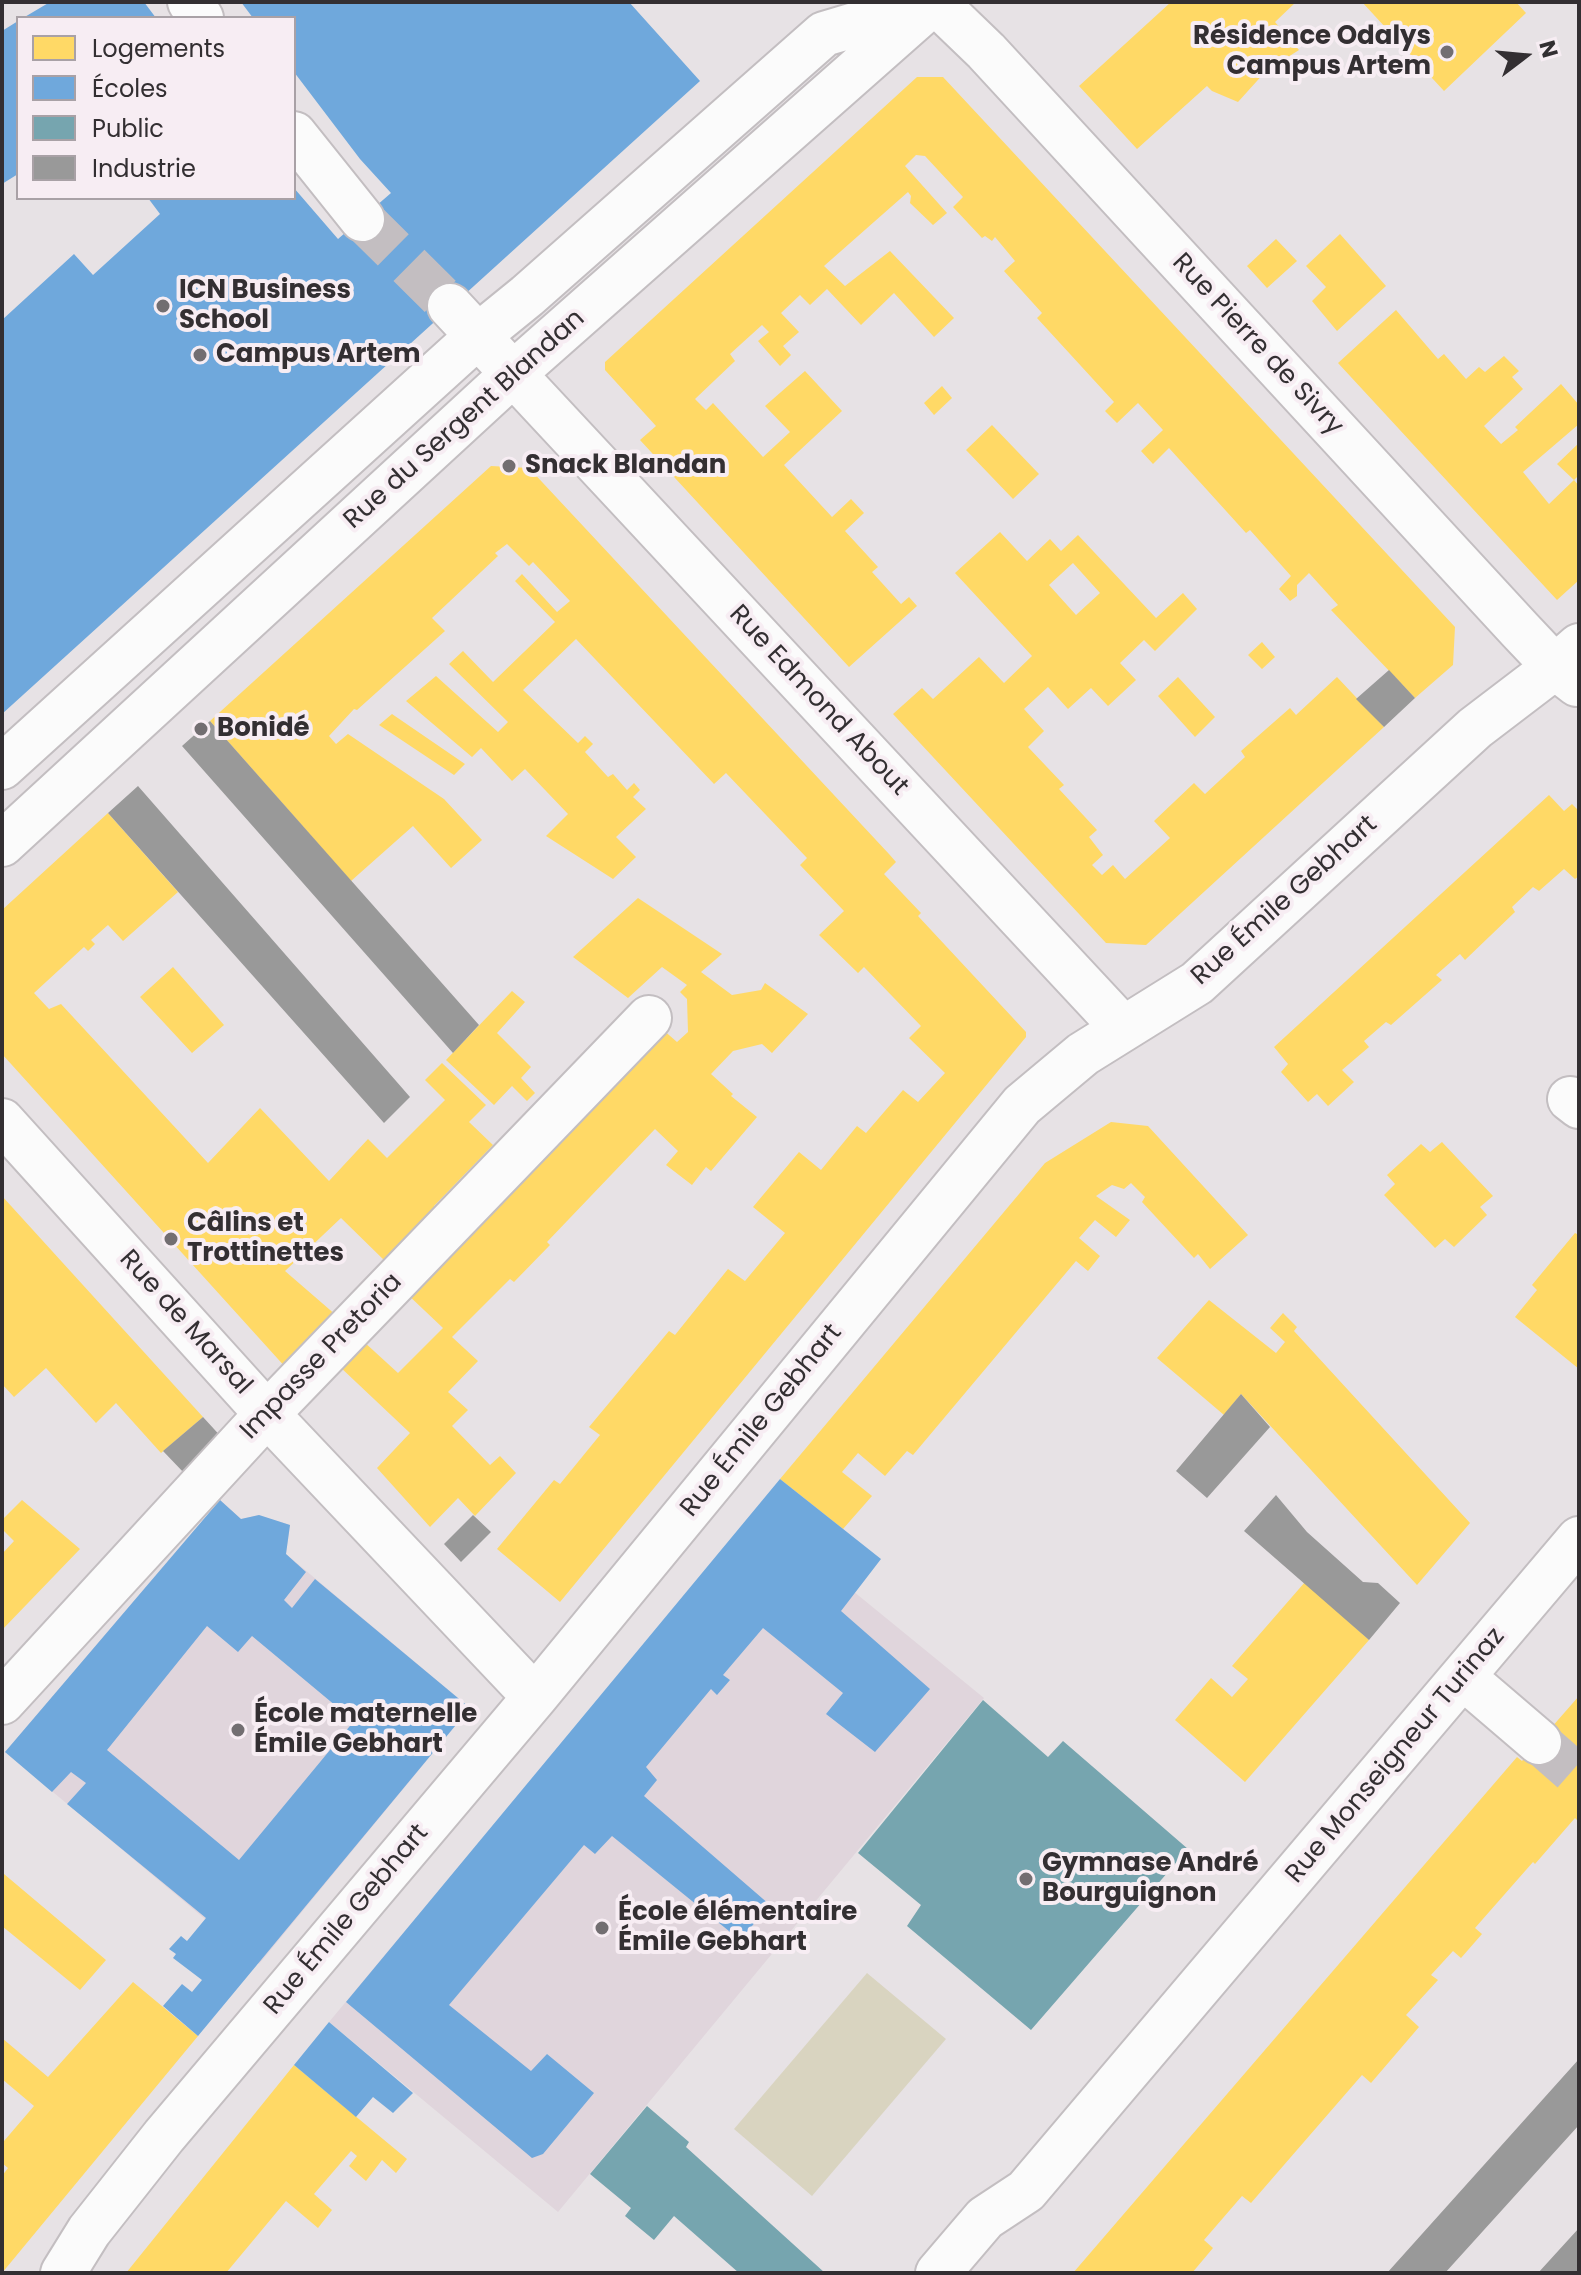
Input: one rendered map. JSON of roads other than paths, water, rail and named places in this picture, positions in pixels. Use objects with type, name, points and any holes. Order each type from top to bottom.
[{"type":"street","points":[[2,767],[464,320],[527,296],[824,34],[934,2]]},
{"type":"street","name":"Rue du Sergent Blandan","points":[[2,844],[514,373],[934,2]]},
{"type":"street","name":"Rue Pierre de Sivry","points":[[934,2],[986,51],[1571,666]]},
{"type":"street","points":[[296,136],[362,219]]},
{"type":"street","name":"Rue Edmond About","points":[[464,320],[1123,1028]]},
{"type":"street","name":"Rue Émile Gebhart","points":[[63,2273],[89,2231],[164,2136],[535,1697],[1022,1105],[1083,1054],[1197,983],[1475,728],[1571,666]]},
{"type":"street","name":"Impasse Pretoria","points":[[2,1702],[267,1414],[649,1018]]},
{"type":"street","name":"Rue de Marsal","points":[[2,1121],[267,1414],[535,1697]]},
{"type":"street","name":"Rue Monseigneur Turinaz","points":[[938,2273],[985,2218],[1026,2191],[1579,1539]]},
{"type":"street","points":[[1463,1677],[1539,1742]]},
{"type":"street","name":"Rue Monseigneur Turinaz","points":[[975,2273],[1007,2237],[1026,2191]]},
{"type":"tunnel","points":[[362,219],[450,306]]},
{"type":"tunnel","points":[[1539,1742],[1579,1777]]},
{"type":"place","name":"Résidence Odalys Campus Artem","points":[[1447,52]]},
{"type":"place","name":"ICN Business School","points":[[163,306]]},
{"type":"place","name":"Campus Artem","points":[[200,355]]},
{"type":"place","name":"Snack Blandan","points":[[509,466]]},
{"type":"place","name":"Bonidé","points":[[201,729]]},
{"type":"place","name":"Câlins et Trottinettes","points":[[171,1239]]},
{"type":"place","name":"École maternelle Émile Gebhart","points":[[238,1730]]},
{"type":"place","name":"Gymnase André Bourguignon","points":[[1026,1879]]},
{"type":"place","name":"École élémentaire Émile Gebhart","points":[[602,1928]]}]
